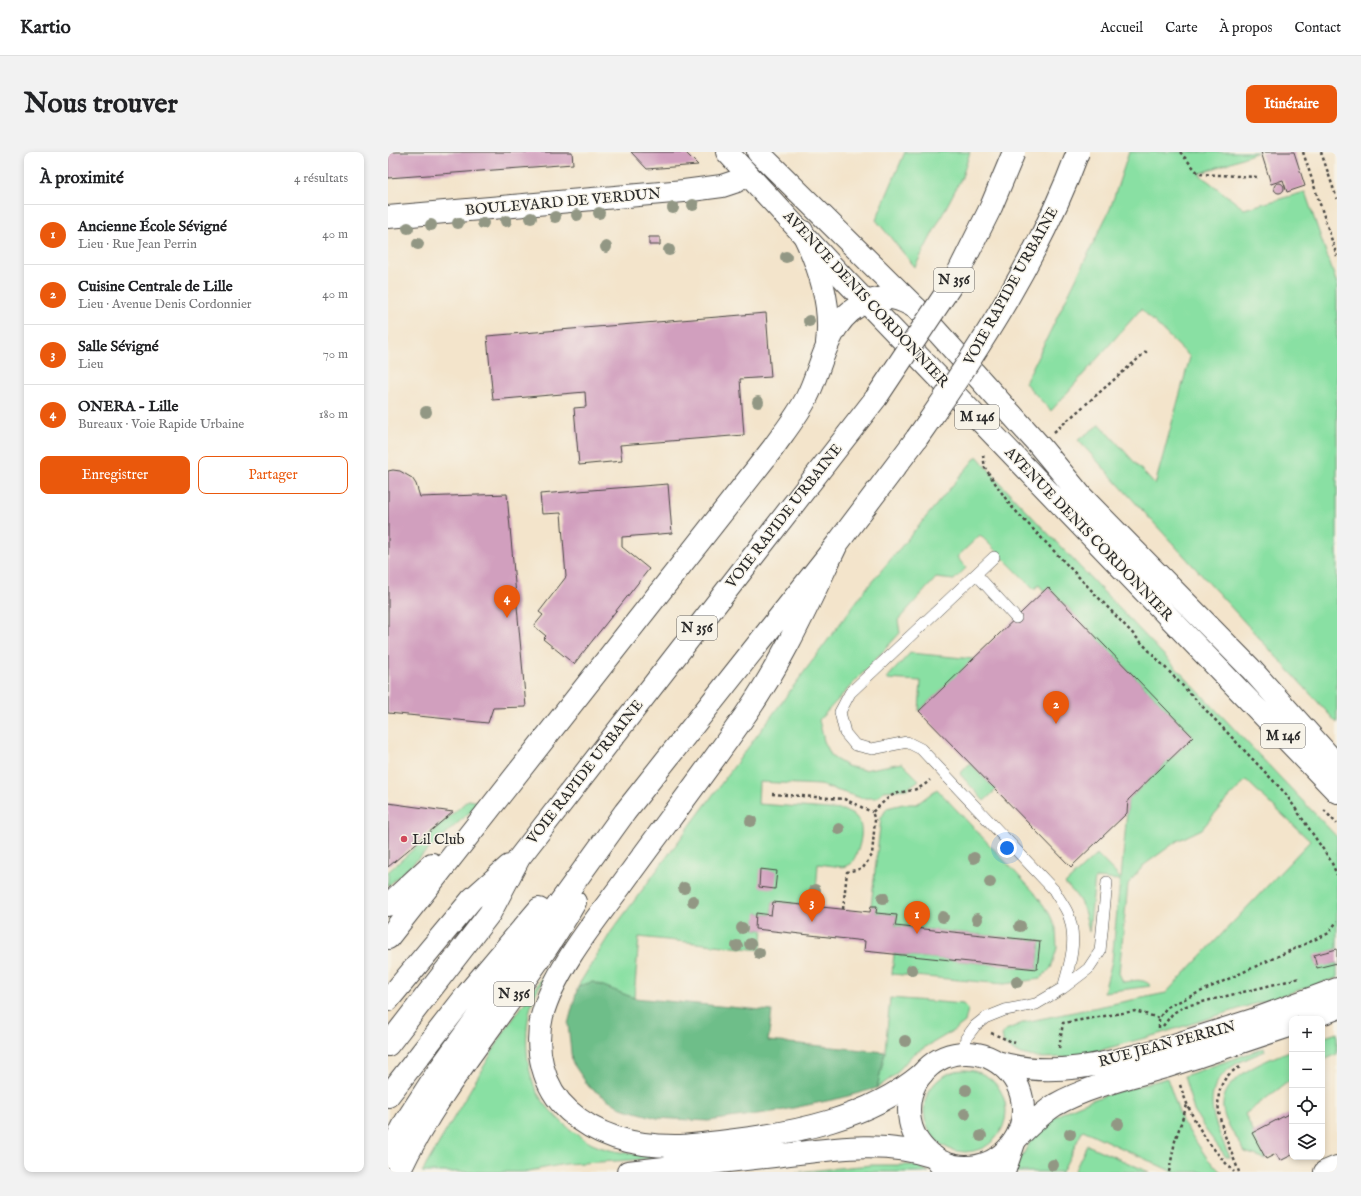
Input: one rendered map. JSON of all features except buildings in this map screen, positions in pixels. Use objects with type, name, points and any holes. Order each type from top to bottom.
[{"type":"main road","name":"AVENUE DENIS CORDONNIER","points":[[727,152],[742,177],[802,231],[867,302],[1337,792]]},
{"type":"main road","name":"VOIE RAPIDE URBAINE","points":[[519,858],[876,398],[954,281],[992,207],[1014,152]]},
{"type":"main road","name":"VOIE RAPIDE URBAINE","points":[[625,812],[837,544],[917,438],[960,377],[996,320],[1048,225],[1078,152]]},
{"type":"main road","name":"AVENUE DENIS CORDONNIER","points":[[765,154],[916,308],[1039,445],[1082,497],[1251,669],[1337,765]]},
{"type":"main road","name":"BOULEVARD DE VERDUN","points":[[388,217],[684,191],[722,186],[742,177]]},
{"type":"main road","points":[[388,938],[466,838],[524,768],[773,448],[807,397],[820,368],[827,345],[829,330],[825,293],[811,250],[802,231]]},
{"type":"main road","points":[[827,345],[837,326],[850,311],[867,302],[884,297],[905,302],[916,308]]},
{"type":"main road","points":[[837,544],[795,632],[747,713],[603,909],[560,973],[549,995],[542,1016],[539,1048],[543,1068],[549,1084],[565,1108],[578,1119],[606,1135],[620,1140],[663,1146],[694,1145],[743,1140],[783,1134],[820,1124],[876,1104],[898,1092],[940,1060],[962,1054],[978,1055],[992,1060],[1011,1076],[1020,1091],[1023,1116],[1004,1172]]},
{"type":"main road","points":[[388,1096],[468,993],[536,912],[625,812]]},
{"type":"main road","points":[[388,1156],[406,1121],[439,1070],[625,812]]},
{"type":"main road","name":"N 356","points":[[399,1172],[426,1120],[455,1076],[557,933],[625,812]]},
{"type":"main road","points":[[388,905],[454,842],[466,838]]},
{"type":"main road","points":[[388,1000],[472,899],[519,858]]},
{"type":"main road","name":"N 356","points":[[388,1045],[490,913],[519,858]]},
{"type":"main road","name":"RUE JEAN PERRIN","points":[[1193,1049],[1254,1020],[1337,989]]},
{"type":"main road","points":[[1316,1016],[1337,1008]]},
{"type":"main road","name":"RUE JEAN PERRIN","points":[[1015,1140],[1041,1116],[1056,1105],[1166,1058],[1193,1049],[1289,1026]]},
{"type":"main road","name":"RUE JEAN PERRIN","points":[[992,1060],[1023,1069],[1061,1069],[1166,1058]]},
{"type":"main road","points":[[922,1074],[911,1095],[910,1118],[917,1140],[940,1165]]},
{"type":"main road","points":[[629,1172],[852,1148],[900,1148],[940,1165],[974,1167],[998,1158],[1015,1140]]},
{"type":"main road","points":[[1325,1172],[1337,1167]]},
{"type":"lane","points":[[742,177],[765,154]]},
{"type":"lane","points":[[994,557],[850,693],[840,712],[845,733],[855,745],[872,749],[907,742],[921,749],[1054,890],[1068,915],[1073,940],[1071,961],[1063,988]]},
{"type":"lane","points":[[976,574],[1016,618]]},
{"type":"lane","points":[[962,1054],[966,1038],[975,1026],[985,1018],[1005,1010],[1036,1004],[1063,988],[1088,969],[1100,951],[1107,882]]},
{"type":"path","points":[[1180,152],[1199,174],[1258,178]]},
{"type":"path","points":[[1303,152],[1337,256]]},
{"type":"path","points":[[1321,152],[1337,199]]},
{"type":"path","points":[[1039,445],[1147,351]]},
{"type":"path","points":[[981,449],[985,468],[1010,505],[1285,793],[1331,861],[1337,875]]},
{"type":"path","points":[[872,812],[894,794],[911,792],[923,786],[940,769]]},
{"type":"path","points":[[772,794],[844,799],[872,812],[875,820],[872,855],[863,868],[847,872],[843,909]]},
{"type":"path","points":[[1234,1172],[1210,1146],[1200,1131],[1187,1105],[1166,1058],[1159,1018],[1167,1007],[1329,933],[1337,920]]},
{"type":"path","name":"RUE JEAN PERRIN","points":[[1166,1058],[1164,1023],[1173,1012],[1186,1006],[1283,983]]},
{"type":"path","points":[[1053,1049],[1059,1049],[1063,1023],[1135,1011],[1159,1018]]},
{"type":"path","points":[[975,1026],[1019,1044]]},
{"type":"path","points":[[1239,1172],[1218,1116],[1219,1092],[1225,1080],[1238,1068],[1245,1065]]},
{"type":"path","points":[[1169,1172],[1175,1141],[1187,1105]]},
{"type":"green space","points":[[905,152],[970,152],[962,177],[915,267],[876,220]]},
{"type":"green space","points":[[1129,152],[1258,152],[1199,174],[1244,209],[1305,192],[1337,284],[1337,723],[1078,440],[1100,424],[1155,485],[1190,357],[1141,309],[1051,411],[1025,383],[1110,209]]},
{"type":"green space","points":[[977,456],[1000,483],[1337,837],[1337,949],[1314,956],[1317,967],[1337,963],[1337,978],[1159,1034],[1076,1057],[1038,1058],[1017,1053],[1004,1044],[1002,1035],[1006,1030],[1025,1022],[1166,993],[1310,841],[1246,780],[1202,829],[1177,841],[1144,865],[1128,884],[1119,973],[1123,982],[1134,980],[1145,981],[1151,986],[1104,992],[1112,961],[1120,880],[1095,878],[1089,932],[1082,905],[1071,889],[1065,884],[1097,854],[1121,879],[1128,800],[1193,737],[1048,587],[1044,591],[1039,585],[1034,589],[980,535],[957,557],[966,568],[954,580],[936,578],[898,620],[900,633],[819,720],[824,741],[832,757],[847,766],[864,770],[902,763],[919,780],[907,789],[884,791],[876,798],[861,798],[820,785],[759,782],[758,804],[843,810],[854,816],[859,821],[861,826],[860,843],[851,864],[843,867],[818,864],[815,906],[773,902],[771,915],[757,913],[755,929],[763,930],[761,950],[639,937],[634,998],[593,982],[578,986],[611,932],[865,590]]},
{"type":"green space","points":[[910,653],[974,659],[919,711],[921,681],[886,679]]},
{"type":"green space","points":[[970,763],[996,790],[984,801],[960,774]]},
{"type":"green space","points":[[937,789],[1034,892],[1049,913],[1056,928],[1057,948],[1051,968],[1040,979],[1004,984],[892,974],[894,954],[1037,969],[1040,941],[895,926],[897,915],[876,913],[877,906],[871,906],[881,818],[887,808],[903,804],[917,804]]},
{"type":"green space","points":[[468,800],[481,802],[388,886],[388,872]]},
{"type":"green space","points":[[551,965],[534,998],[527,1025],[527,1051],[531,1077],[540,1097],[563,1124],[592,1144],[618,1152],[666,1158],[565,1164],[524,1172],[422,1172],[504,1032]]},
{"type":"green space","points":[[593,982],[634,998],[772,1011],[768,1041],[885,1052],[877,1088],[841,1098],[779,1111],[708,1121],[657,1118],[621,1108],[589,1087],[572,1062],[568,1024],[578,986]]},
{"type":"green space","points":[[890,998],[963,1004],[968,1009],[965,1022],[953,1031],[912,1055],[894,1076],[877,1088],[885,1052]]},
{"type":"green space","points":[[1337,1033],[1337,1054],[1325,1060],[1325,1052],[1325,1037]]},
{"type":"green space","points":[[1264,1048],[1265,1051],[1236,1064],[1224,1074],[1216,1085],[1212,1108],[1219,1132],[1230,1157],[1226,1157],[1205,1129],[1194,1111],[1184,1076]]},
{"type":"green space","points":[[1289,1051],[1289,1081],[1245,1114],[1266,1159],[1245,1152],[1226,1120],[1223,1106],[1225,1094],[1232,1083],[1242,1074],[1268,1060]]},
{"type":"green space","points":[[965,1070],[981,1074],[994,1082],[1002,1095],[1006,1111],[1002,1127],[994,1140],[981,1148],[965,1152],[949,1148],[936,1140],[928,1127],[924,1111],[928,1095],[936,1082],[949,1074]]},
{"type":"green space","points":[[1167,1078],[1182,1121],[1207,1158],[1221,1172],[1173,1172],[1083,1130],[1062,1172],[1014,1172],[1026,1149],[1041,1128],[1067,1110],[1101,1097]]},
{"type":"green space","points":[[1087,1145],[1149,1172],[1074,1172]]},
{"type":"green space","points":[[871,1165],[916,1165],[929,1172],[796,1172]]},
{"type":"place","name":"ONERA - Lille","points":[[507,618]]},
{"type":"place","name":"Cuisine Centrale de Lille","points":[[1056,724]]},
{"type":"place","name":"Lil Club","points":[[404,839]]},
{"type":"place","name":"Salle Sévigné","points":[[812,922]]},
{"type":"place","name":"Ancienne École Sévigné","points":[[917,934]]}]
